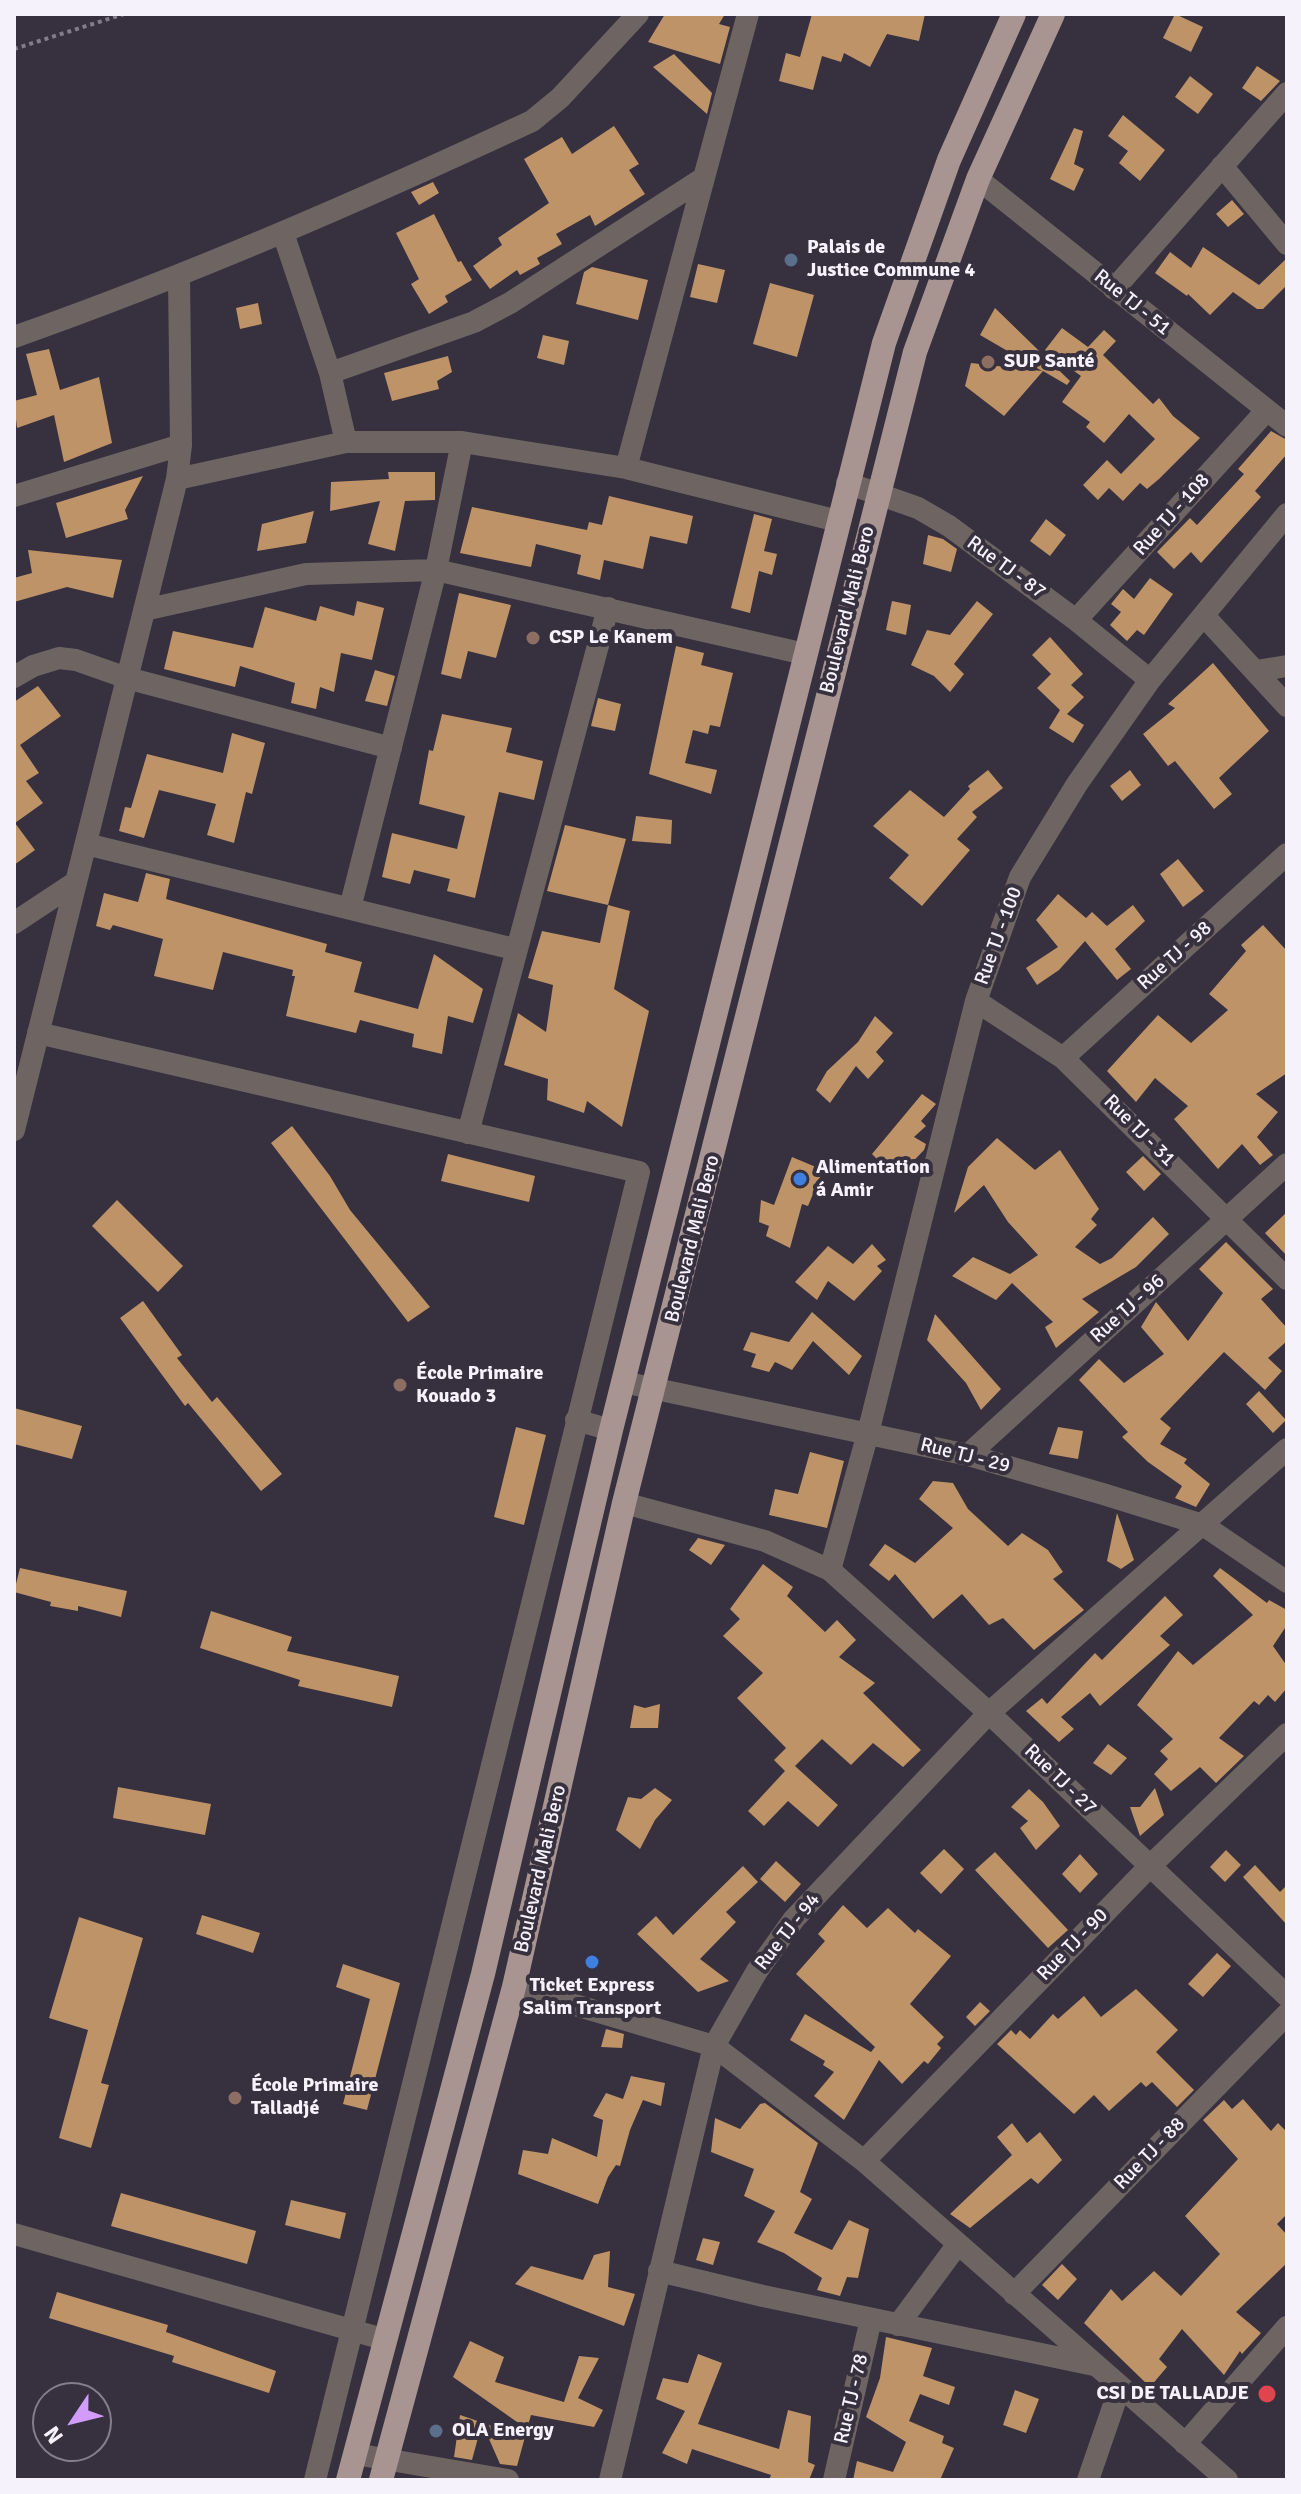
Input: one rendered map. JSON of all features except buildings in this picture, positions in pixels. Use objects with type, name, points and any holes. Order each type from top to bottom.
[{"type":"main road","name":"Boulevard Mali Bero","points":[[348,2480],[383,2339],[483,1974],[611,1430],[884,343],[949,160],[1014,14]]},
{"type":"main road","name":"Boulevard Mali Bero","points":[[383,2469],[514,1987],[624,1503],[915,352],[978,179],[1053,14]]},
{"type":"street","points":[[14,337],[179,276],[283,233],[532,121],[560,98],[638,14]]},
{"type":"street","points":[[626,468],[748,14]]},
{"type":"street","points":[[1114,289],[1287,93]]},
{"type":"street","points":[[1222,166],[1287,244]]},
{"type":"street","points":[[330,373],[474,322],[510,303],[702,179]]},
{"type":"street","name":"Rue TJ - 51","points":[[978,179],[1287,426]]},
{"type":"street","points":[[283,233],[330,373],[346,442]]},
{"type":"street","points":[[14,1130],[177,479],[181,445],[179,276]]},
{"type":"street","name":"Rue TJ - 108","points":[[1076,620],[1267,410]]},
{"type":"street","points":[[177,479],[346,442],[462,442],[626,468],[838,521]]},
{"type":"street","points":[[350,908],[436,570],[462,442]]},
{"type":"street","points":[[14,496],[181,445]]},
{"type":"street","name":"Rue TJ - 87","points":[[847,483],[918,508],[949,526],[1076,620],[1150,680]]},
{"type":"street","name":"Rue TJ - 100","points":[[868,1433],[976,1001],[1026,866],[1077,784],[1150,680],[1287,514]]},
{"type":"street","points":[[144,610],[306,574],[436,570],[805,654]]},
{"type":"street","points":[[468,1133],[514,949],[608,608]]},
{"type":"street","points":[[1205,617],[1287,706]]},
{"type":"street","points":[[14,677],[33,666],[59,658],[391,748]]},
{"type":"street","points":[[1256,671],[1287,666]]},
{"type":"street","points":[[86,844],[514,949]]},
{"type":"street","name":"Rue TJ - 98","points":[[1063,1058],[1287,854]]},
{"type":"street","points":[[14,923],[76,882]]},
{"type":"street","name":"Rue TJ - 31","points":[[976,1001],[1063,1058],[1287,1279]]},
{"type":"street","points":[[38,1033],[639,1172],[355,2329],[315,2480]]},
{"type":"street","name":"Rue TJ - 96","points":[[968,1455],[1287,1164]]},
{"type":"street","name":"Rue TJ - 29","points":[[623,1382],[968,1455],[1203,1525],[1287,1582]]},
{"type":"street","points":[[576,1420],[611,1430]]},
{"type":"street","points":[[830,1570],[868,1433]]},
{"type":"street","name":"Rue TJ - 94","points":[[610,2480],[714,2046],[757,1971],[794,1919],[989,1713],[1287,1449]]},
{"type":"street","name":"Rue TJ - 27","points":[[624,1503],[765,1541],[830,1570],[989,1713],[1287,1996]]},
{"type":"street","name":"Rue TJ - 90","points":[[864,2161],[1150,1866],[1287,1734]]},
{"type":"street","points":[[514,1987],[714,2046],[864,2161],[1227,2480]]},
{"type":"street","name":"Rue TJ - 88","points":[[1014,2294],[1287,2014]]},
{"type":"street","points":[[14,2234],[383,2339]]},
{"type":"street","points":[[898,2325],[958,2244]]},
{"type":"street","points":[[659,2271],[898,2325],[1096,2365]]},
{"type":"street","name":"Rue TJ - 78","points":[[834,2480],[871,2319]]},
{"type":"street","points":[[1185,2444],[1287,2327]]},
{"type":"street","points":[[1088,2480],[1120,2387]]},
{"type":"street","points":[[355,2454],[383,2469],[508,2480]]},
{"type":"path","points":[[14,49],[124,14]]},
{"type":"place","name":"Palais de Justice Commune 4","points":[[791,260]]},
{"type":"place","name":"SUP Santé","points":[[988,362]]},
{"type":"place","name":"CSP Le Kanem","points":[[533,638]]},
{"type":"place","name":"Alimentation á Amir","points":[[800,1179]]},
{"type":"place","name":"École Primaire Kouado 3","points":[[400,1385]]},
{"type":"place","name":"Ticket Express Salim Transport","points":[[592,1962]]},
{"type":"place","name":"École Primaire Talladjé","points":[[235,2098]]},
{"type":"place","name":"CSI DE TALLADJE","points":[[1267,2394]]},
{"type":"place","name":"OLA Energy","points":[[436,2431]]}]
